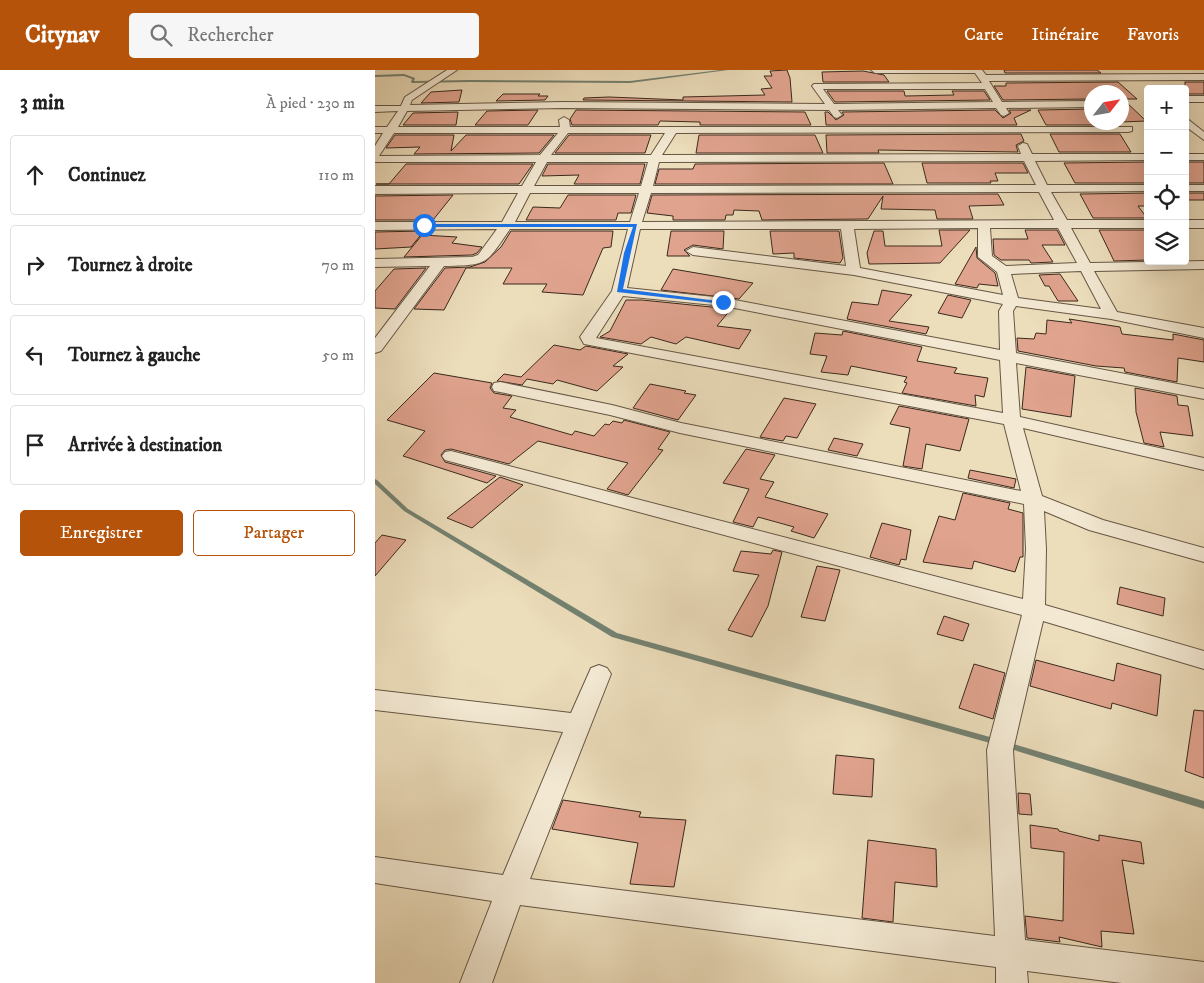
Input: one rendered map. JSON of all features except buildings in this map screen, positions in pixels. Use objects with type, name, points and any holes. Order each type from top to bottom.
[{"type":"street","points":[[375,154],[404,109],[407,99],[453,70]]},
{"type":"street","points":[[875,70],[1084,81],[1143,77],[1204,77]]},
{"type":"street","points":[[1075,70],[1084,81]]},
{"type":"street","points":[[1134,70],[1150,85]]},
{"type":"street","points":[[981,76],[997,105],[1017,129],[1026,156],[1111,315]]},
{"type":"street","points":[[849,144],[830,106],[817,86],[981,76]]},
{"type":"street","points":[[1189,99],[1204,99]]},
{"type":"street","points":[[375,109],[563,105],[1084,104]]},
{"type":"street","points":[[375,263],[480,260],[505,226],[543,159],[565,130],[563,105]]},
{"type":"street","points":[[1189,124],[1204,138]]},
{"type":"street","points":[[375,159],[655,158],[849,144],[1017,129],[1130,133],[1144,152]]},
{"type":"street","points":[[375,130],[672,130],[1026,156],[1144,156]]},
{"type":"street","points":[[672,130],[655,158],[627,253],[619,291],[588,337],[589,341],[1012,420],[1204,464]]},
{"type":"street","points":[[1189,157],[1204,157]]},
{"type":"street","points":[[375,190],[1144,188]]},
{"type":"street","points":[[1189,188],[1204,188]]},
{"type":"street","points":[[984,223],[985,257],[1003,270],[1144,264]]},
{"type":"street","points":[[375,226],[984,223],[1144,225]]},
{"type":"street","points":[[847,224],[854,271]]},
{"type":"street","points":[[1189,224],[1204,224]]},
{"type":"street","points":[[693,251],[854,271],[1012,301],[1111,315],[1204,333]]},
{"type":"street","points":[[375,348],[441,261]]},
{"type":"street","points":[[1189,264],[1204,265]]},
{"type":"street","points":[[1003,270],[1012,301],[1006,312],[1012,420],[1033,500],[1036,549],[1034,610],[999,750],[1012,983]]},
{"type":"street","points":[[619,291],[723,302],[1204,394]]},
{"type":"street","points":[[500,386],[611,410],[680,428],[1033,500],[1096,525],[1204,555]]},
{"type":"street","points":[[451,456],[1034,610],[1204,660]]},
{"type":"street","points":[[476,983],[511,890],[599,674]]},
{"type":"street","points":[[375,700],[580,724]]},
{"type":"street","points":[[375,870],[511,890],[1204,978]]},
{"type":"waterway","points":[[375,76],[404,75],[414,79],[412,82],[630,82],[727,70]]},
{"type":"waterway","points":[[375,481],[406,510],[615,635],[997,742]]},
{"type":"waterway","points":[[1007,745],[1204,805]]},
{"type":"route","points":[[424,225],[636,225],[627,253],[619,291],[723,302]]}]
